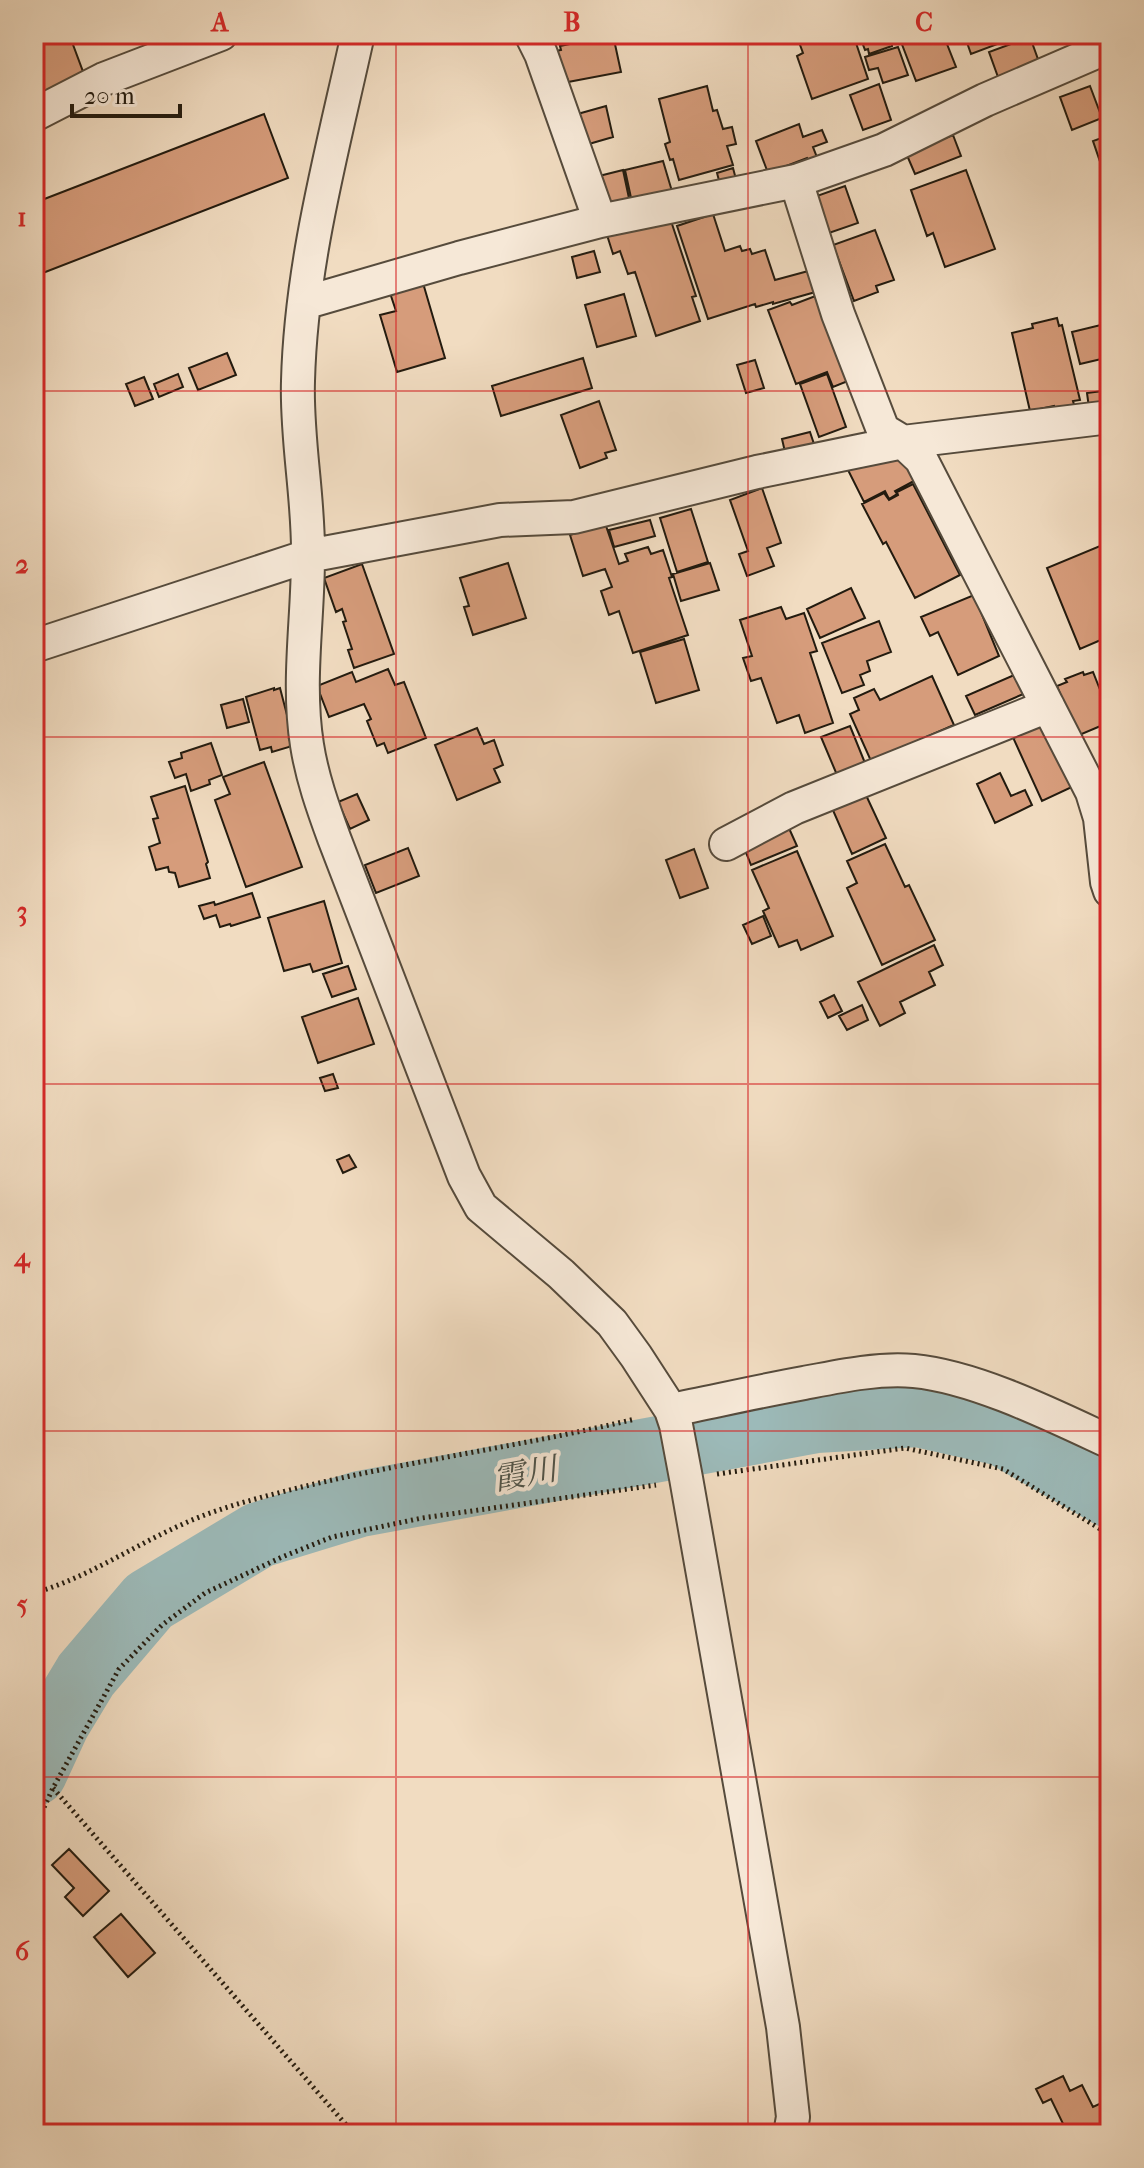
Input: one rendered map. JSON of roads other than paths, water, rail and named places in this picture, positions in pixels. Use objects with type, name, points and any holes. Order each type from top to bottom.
[{"type":"street","points":[[34,115],[104,79],[221,34]]},
{"type":"street","points":[[358,34],[313,235],[298,382],[308,556],[302,664],[307,744],[318,794],[464,1176],[481,1207],[561,1274],[612,1323],[674,1418],[783,2027],[793,2117],[790,2134]]},
{"type":"street","points":[[531,34],[541,54],[600,221]]},
{"type":"street","points":[[304,303],[600,221],[796,181],[884,150],[985,100],[1110,46]]},
{"type":"street","points":[[796,181],[838,314],[883,430],[903,442],[921,459],[1092,792],[1100,818],[1110,891]]},
{"type":"street","points":[[38,648],[308,556],[500,520],[574,517],[757,472],[903,442],[1110,417]]},
{"type":"street","points":[[726,844],[794,808],[1048,706]]},
{"type":"street","points":[[674,1418],[847,1375],[882,1371],[916,1372],[951,1378],[996,1393],[1110,1442]]},
{"type":"waterway","name":"霞川","points":[[34,1773],[57,1723],[86,1675],[149,1601],[259,1535],[360,1504],[816,1420],[918,1414],[1002,1433],[1110,1495]]}]
